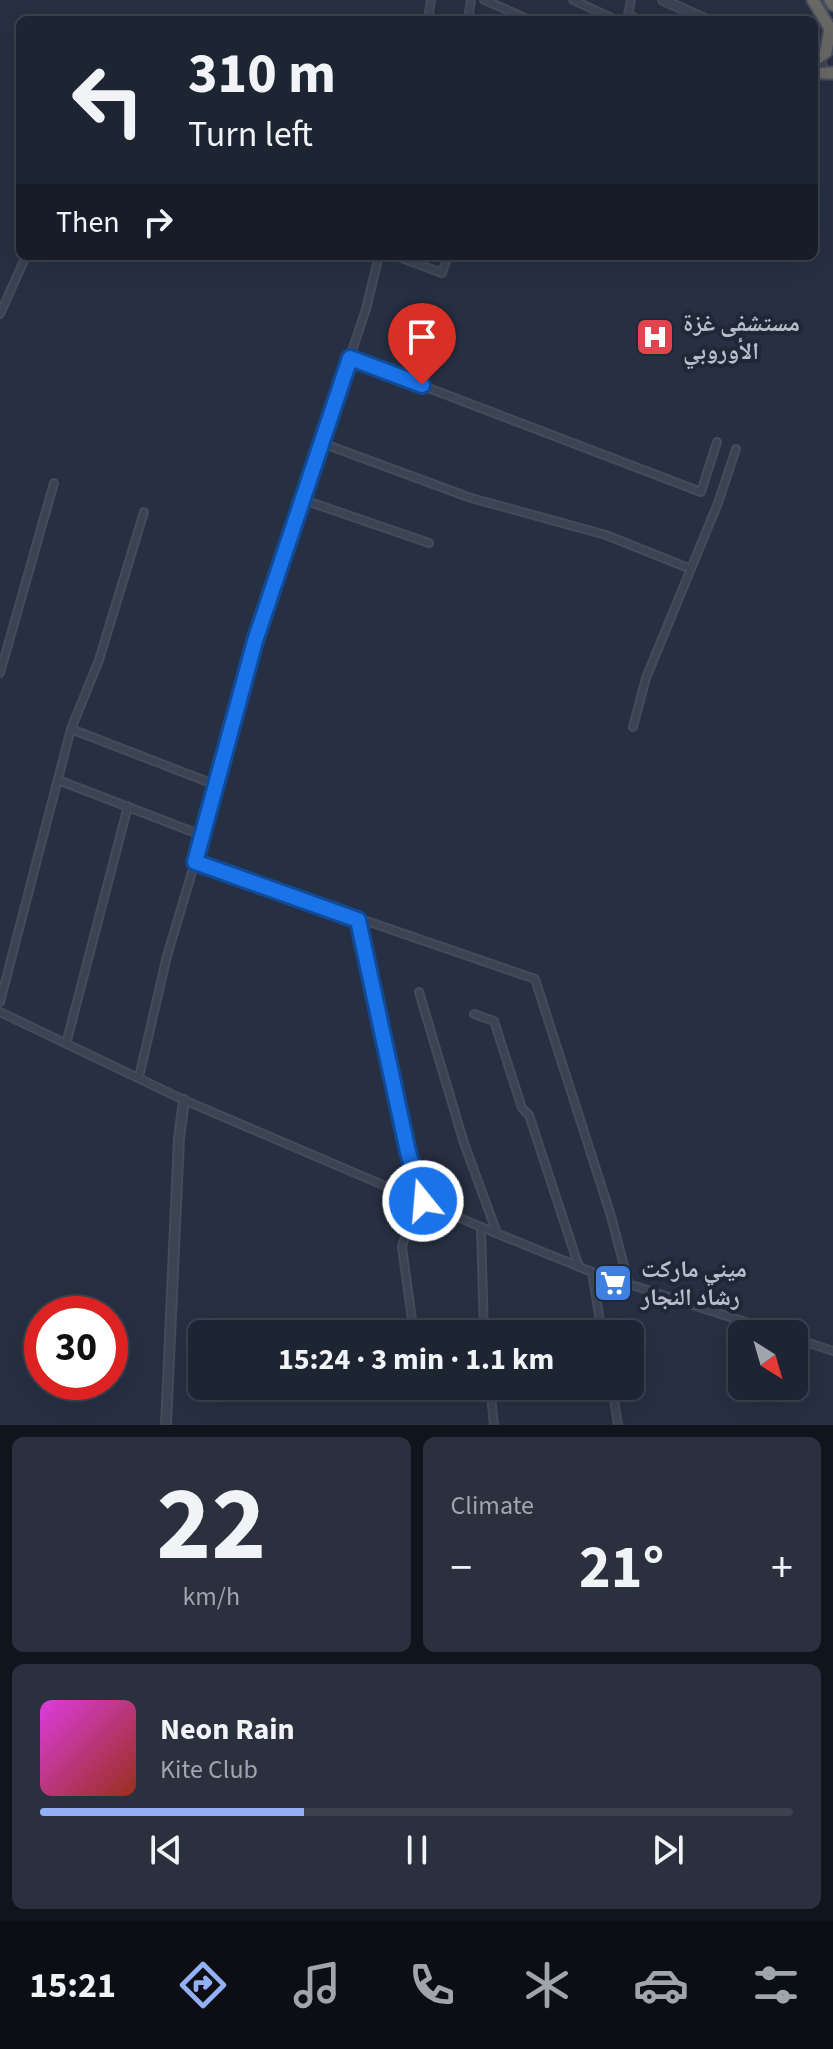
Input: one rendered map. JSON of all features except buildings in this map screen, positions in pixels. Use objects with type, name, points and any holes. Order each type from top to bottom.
[{"type":"highway","points":[[813,0],[831,32],[826,52],[818,58]]},
{"type":"highway","points":[[830,0],[833,5]]},
{"type":"street","points":[[484,0],[522,16]]},
{"type":"street","points":[[573,0],[605,16]]},
{"type":"street","points":[[663,0],[698,16]]},
{"type":"street","points":[[503,16],[505,8]]},
{"type":"street","points":[[593,16],[594,12]]},
{"type":"street","points":[[0,314],[24,260]]},
{"type":"street","points":[[139,1077],[167,956],[255,641],[319,442],[366,309],[378,260]]},
{"type":"street","points":[[407,260],[442,273],[447,260]]},
{"type":"street","points":[[350,358],[701,492],[717,442]]},
{"type":"street","points":[[319,442],[471,498],[606,535],[691,569]]},
{"type":"street","points":[[633,727],[646,678],[718,503],[736,449]]},
{"type":"street","points":[[0,673],[54,483]]},
{"type":"street","points":[[301,499],[429,543]]},
{"type":"street","points":[[0,1002],[71,729],[99,660],[144,512]]},
{"type":"street","points":[[71,729],[216,785]]},
{"type":"street","points":[[58,780],[201,835]]},
{"type":"street","points":[[66,1044],[128,806]]},
{"type":"street","points":[[195,862],[535,979],[611,1216],[629,1285]]},
{"type":"street","points":[[358,920],[408,1152],[423,1201]]},
{"type":"street","points":[[419,992],[464,1143],[497,1233]]},
{"type":"street","points":[[0,1012],[184,1100],[481,1227],[592,1272],[738,1320]]},
{"type":"street","points":[[474,1014],[494,1021],[579,1267]]},
{"type":"street","points":[[166,1425],[178,1153],[184,1100]]},
{"type":"street","points":[[412,1320],[402,1247],[414,1203],[423,1201]]},
{"type":"street","points":[[481,1227],[484,1320]]},
{"type":"street","points":[[592,1272],[600,1320]]},
{"type":"street","points":[[808,1343],[833,1351]]},
{"type":"street","points":[[491,1400],[494,1425]]},
{"type":"street","points":[[614,1400],[618,1425]]},
{"type":"place","name":"مستشفى غزة الأوروبي","points":[[655,337]]},
{"type":"place","name":"ميني ماركت رشاد النجار","points":[[613,1283]]},
{"type":"route","points":[[422,385],[350,358],[319,442],[255,641],[195,862],[358,920],[408,1152],[423,1201]]}]
